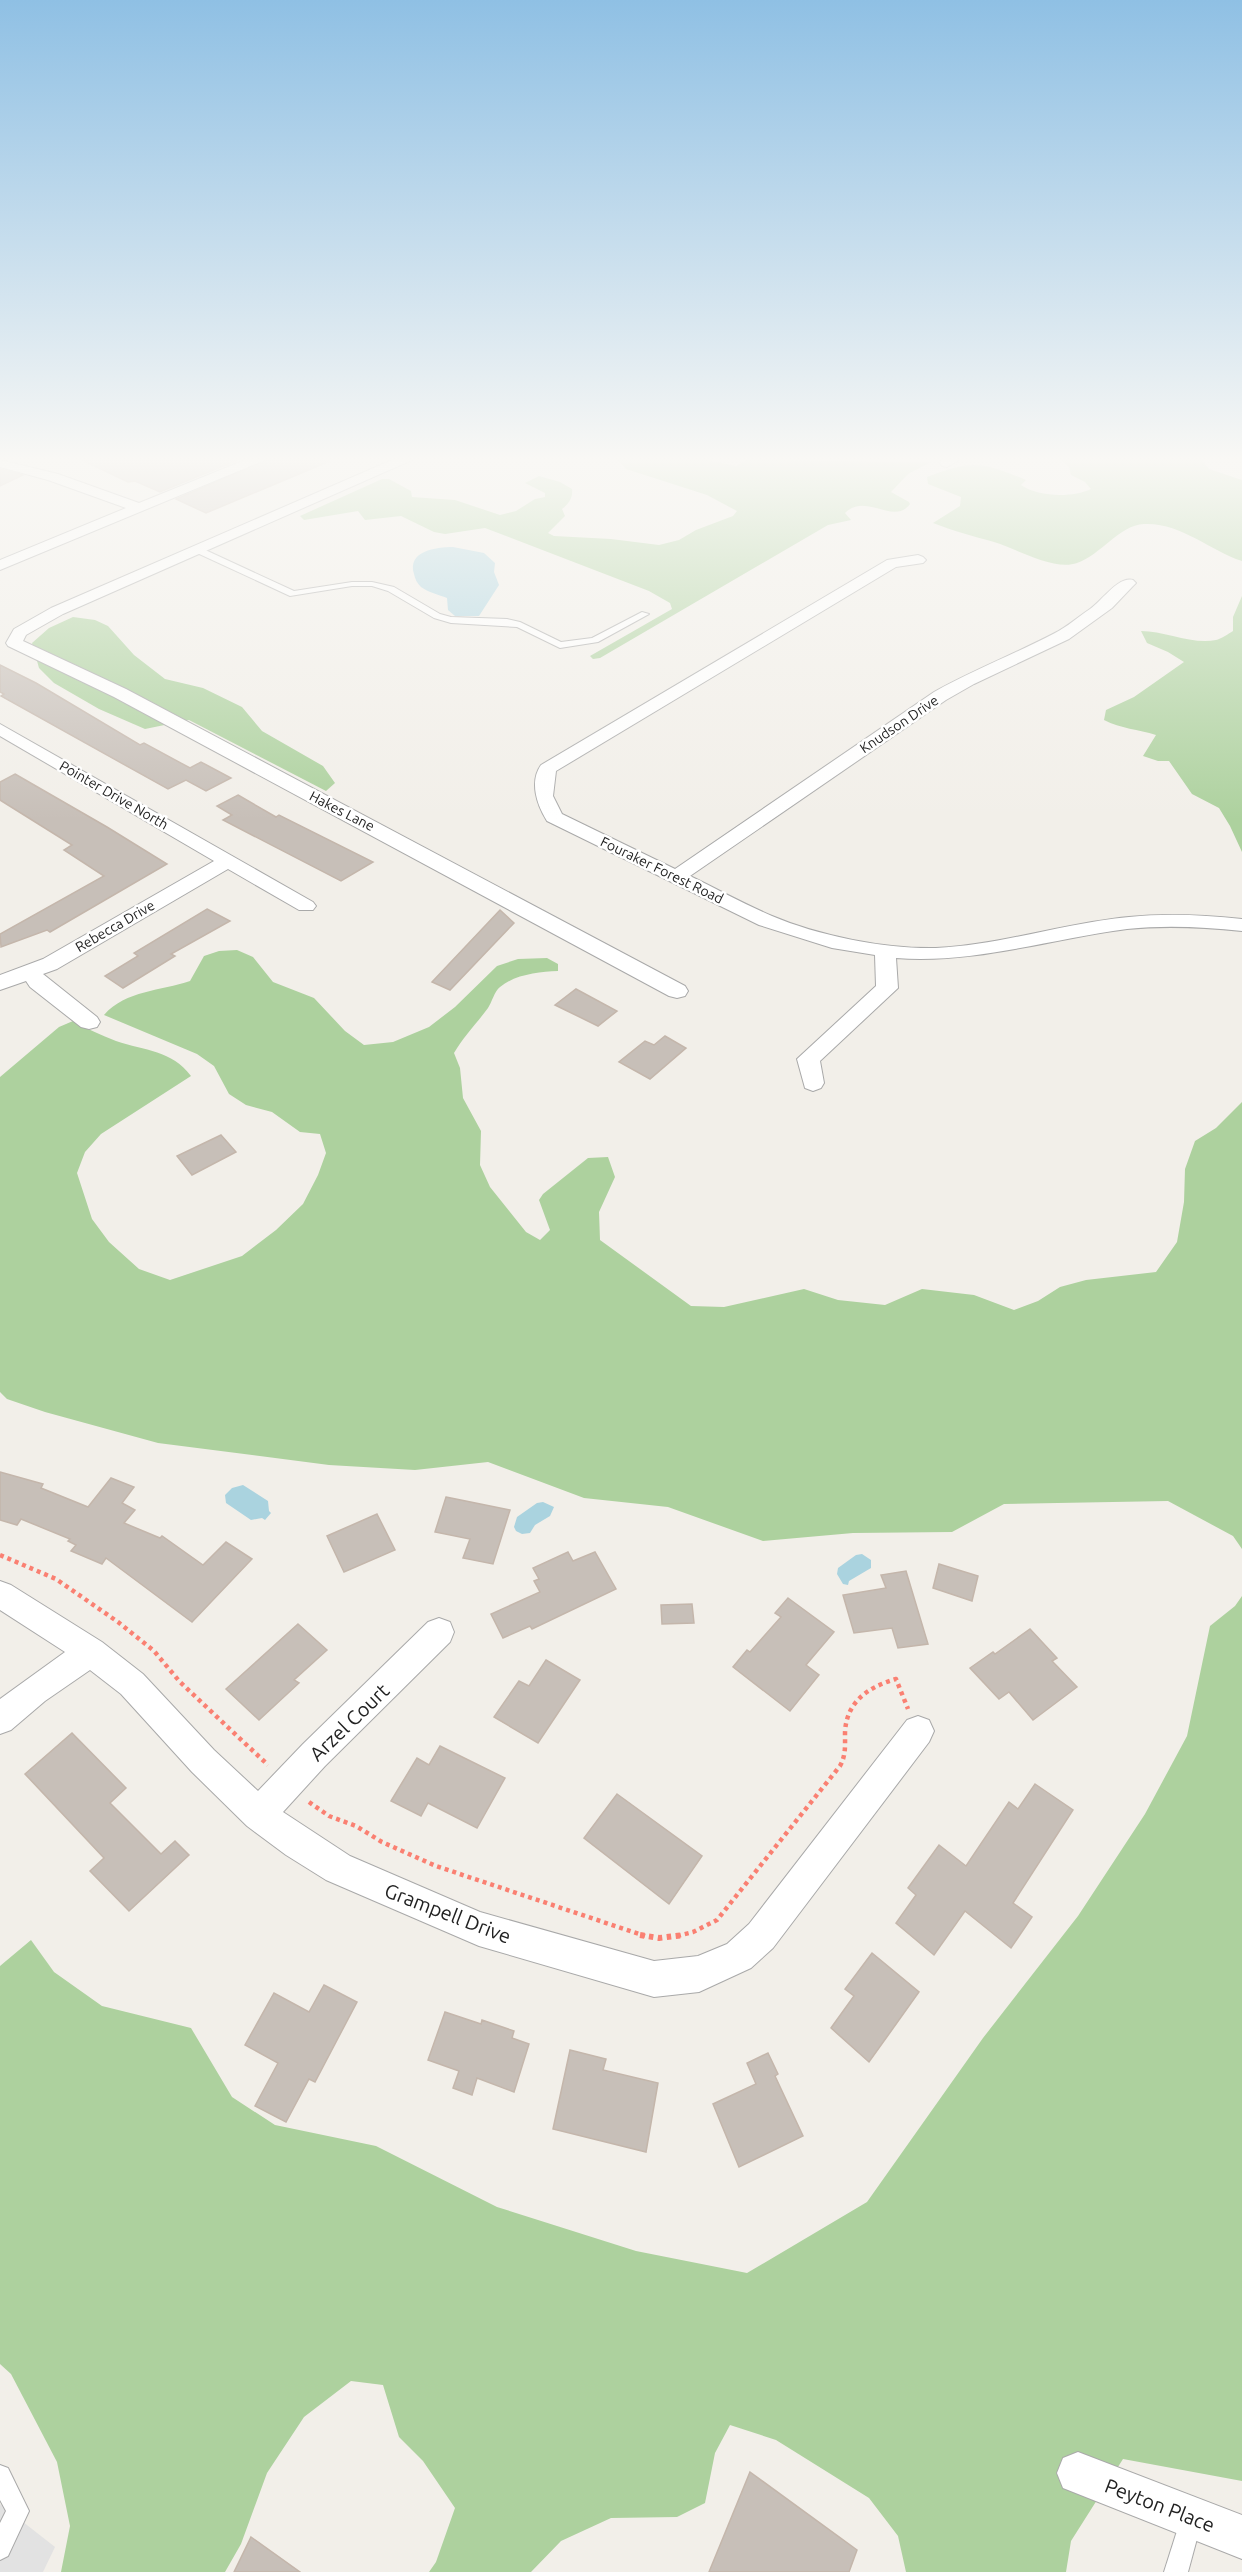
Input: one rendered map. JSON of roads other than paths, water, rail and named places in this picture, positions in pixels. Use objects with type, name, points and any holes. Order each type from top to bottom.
[{"type":"street","name":"Hakes Lane","points":[[129,580],[57,611],[20,632],[14,643],[120,693],[677,991]]},
{"type":"street","name":"Fouraker Forest Road","points":[[863,580],[547,769],[543,796],[554,817],[766,921],[832,942],[885,950],[936,954],[1004,946],[1128,923],[1196,920],[1242,925]]},
{"type":"street","name":"Knudson Drive","points":[[676,877],[940,696],[968,680],[1063,636],[1106,605],[1128,583]]},
{"type":"street","name":"Pointer Drive North","points":[[0,729],[306,906]]},
{"type":"street","name":"Rebecca Drive","points":[[0,983],[32,973],[227,861]]},
{"type":"street","points":[[813,1083],[808,1059],[887,988],[885,950]]},
{"type":"street","points":[[32,973],[37,982],[88,1022]]},
{"type":"street","name":"Grampell Drive","points":[[0,1594],[92,1652],[132,1684],[203,1761],[259,1814],[298,1843],[338,1868],[479,1929],[654,1979],[699,1974],[740,1956],[761,1936],[918,1731]]},
{"type":"street","name":"Arzel Court","points":[[259,1814],[439,1632]]},
{"type":"street","points":[[0,1719],[34,1691],[92,1652]]},
{"type":"street","name":"Peyton Place","points":[[1078,2473],[1242,2536]]},
{"type":"lane","points":[[263,580],[293,594],[352,584],[372,584],[391,589],[437,616],[451,620],[507,622],[520,625],[560,645],[595,640],[645,614]]},
{"type":"lane","points":[[0,2476],[18,2511],[0,2548]]},
{"type":"lane","points":[[1176,2572],[1192,2518]]},
{"type":"water","points":[[416,580],[497,580],[499,585],[479,616],[455,616],[448,610],[447,598],[424,589]]},
{"type":"water","points":[[243,1485],[268,1501],[271,1513],[265,1520],[262,1518],[251,1520],[226,1503],[225,1495],[232,1488]]},
{"type":"water","points":[[543,1502],[554,1507],[550,1516],[535,1525],[530,1533],[522,1534],[516,1531],[514,1527],[517,1517],[537,1503]]},
{"type":"water","points":[[862,1554],[871,1560],[871,1568],[849,1581],[848,1585],[843,1584],[837,1574],[838,1568],[856,1555]]}]
